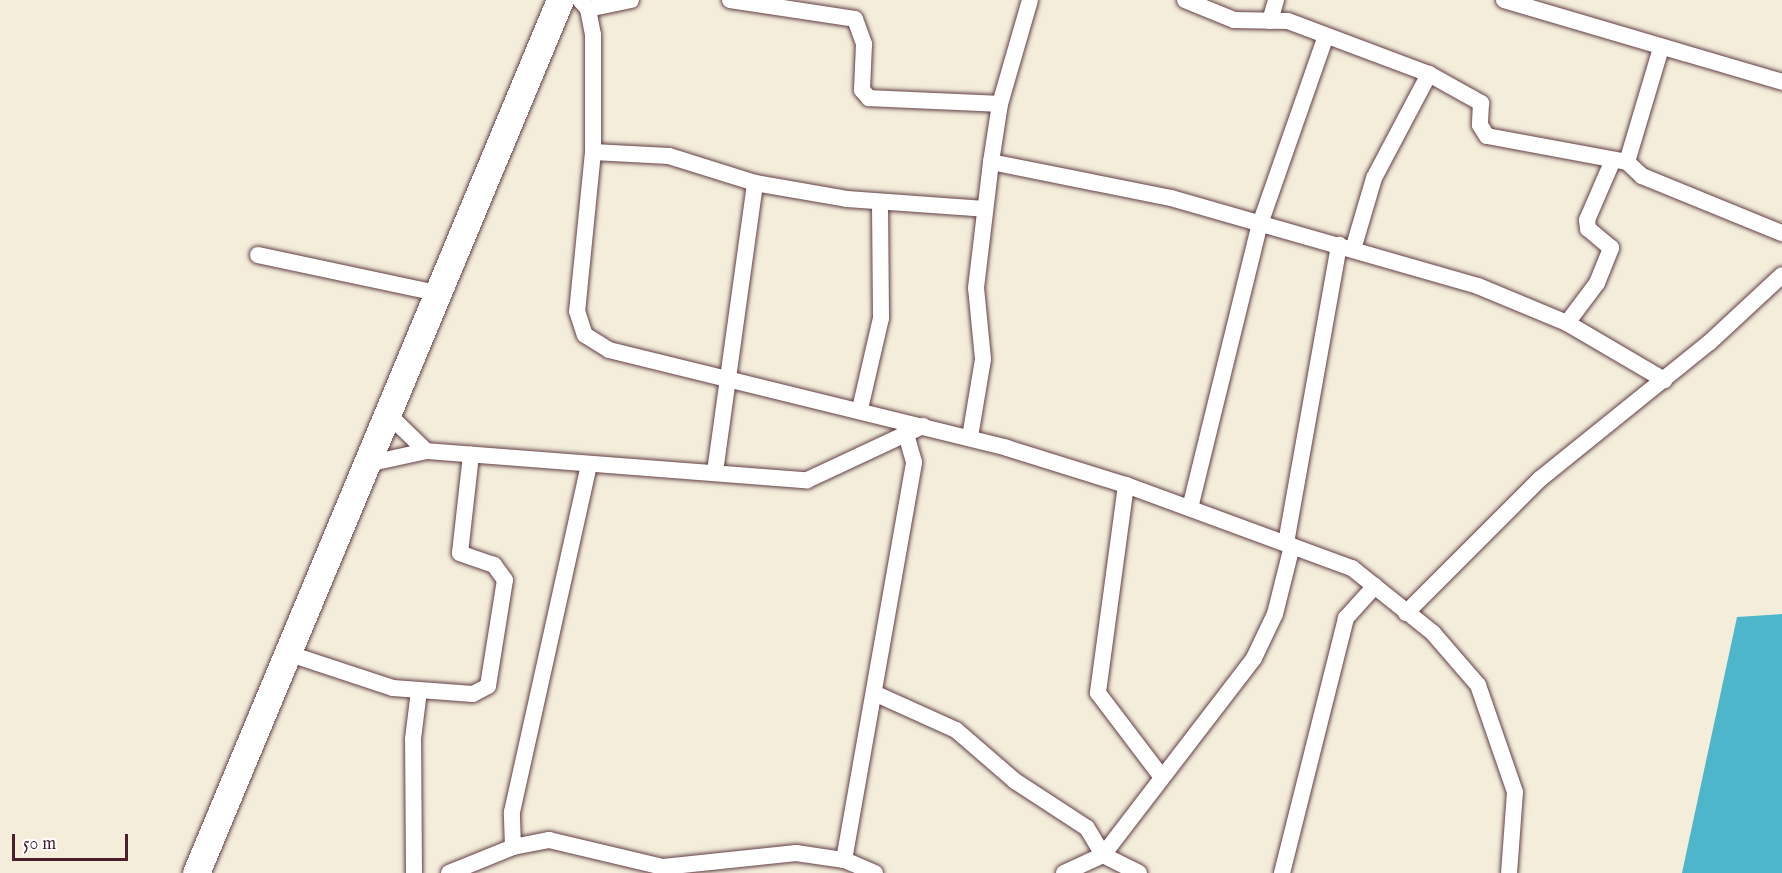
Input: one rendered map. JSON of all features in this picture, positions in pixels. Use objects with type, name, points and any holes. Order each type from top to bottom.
[{"type":"main road","points":[[196,873],[290,654],[367,464],[390,416],[437,293],[560,0]]},
{"type":"street","points":[[631,0],[584,4],[593,152],[579,326],[609,350],[970,437],[1126,485],[1352,568],[1433,633],[1478,685],[1515,792],[1509,873]]},
{"type":"street","points":[[729,0],[855,19],[864,44],[862,90],[869,98],[1000,104]]},
{"type":"street","points":[[970,437],[983,359],[976,288],[990,162],[1000,104],[1030,0]]},
{"type":"street","points":[[1185,0],[1234,20],[1288,21],[1325,38],[1388,55],[1429,74],[1481,104],[1480,125],[1487,136],[1620,161],[1642,176],[1782,233]]},
{"type":"street","points":[[1270,21],[1276,0]]},
{"type":"street","points":[[1509,1],[1661,48],[1782,82]]},
{"type":"street","points":[[1190,508],[1260,224],[1325,38]]},
{"type":"street","points":[[1568,323],[1597,283],[1611,248],[1588,229],[1587,220],[1620,161],[1661,48]]},
{"type":"street","points":[[1292,546],[1286,543],[1347,246],[1374,178],[1429,74]]},
{"type":"street","points":[[593,152],[681,158],[756,183],[880,203],[985,209]]},
{"type":"street","points":[[990,162],[1171,198],[1347,246],[1478,286],[1568,323],[1664,380]]},
{"type":"street","points":[[716,472],[756,183]]},
{"type":"street","points":[[860,409],[880,318],[880,203]]},
{"type":"street","points":[[258,255],[437,293]]},
{"type":"street","points":[[1406,613],[1540,479],[1664,380],[1782,276]]},
{"type":"street","points":[[390,416],[426,451]]},
{"type":"street","points":[[367,464],[426,451],[807,480],[923,426]]},
{"type":"street","points":[[844,860],[914,462],[906,434]]},
{"type":"street","points":[[290,654],[377,684],[418,691],[473,694],[488,686],[492,677],[505,580],[494,565],[460,553],[471,455]]},
{"type":"street","points":[[513,847],[512,812],[589,465]]},
{"type":"street","points":[[1126,485],[1098,693],[1161,776]]},
{"type":"street","points":[[1064,873],[1103,855],[1161,776],[1254,658],[1275,614],[1292,546]]},
{"type":"street","points":[[1282,873],[1346,618],[1375,586]]},
{"type":"street","points":[[414,873],[412,739],[418,691]]},
{"type":"street","points":[[874,693],[956,730],[1014,781],[1087,828],[1103,855],[1139,873]]},
{"type":"street","points":[[448,873],[513,847],[549,840],[663,867],[796,852],[844,860],[875,873]]},
{"type":"water","points":[[1782,614],[1782,873],[1682,873],[1737,617]]}]
